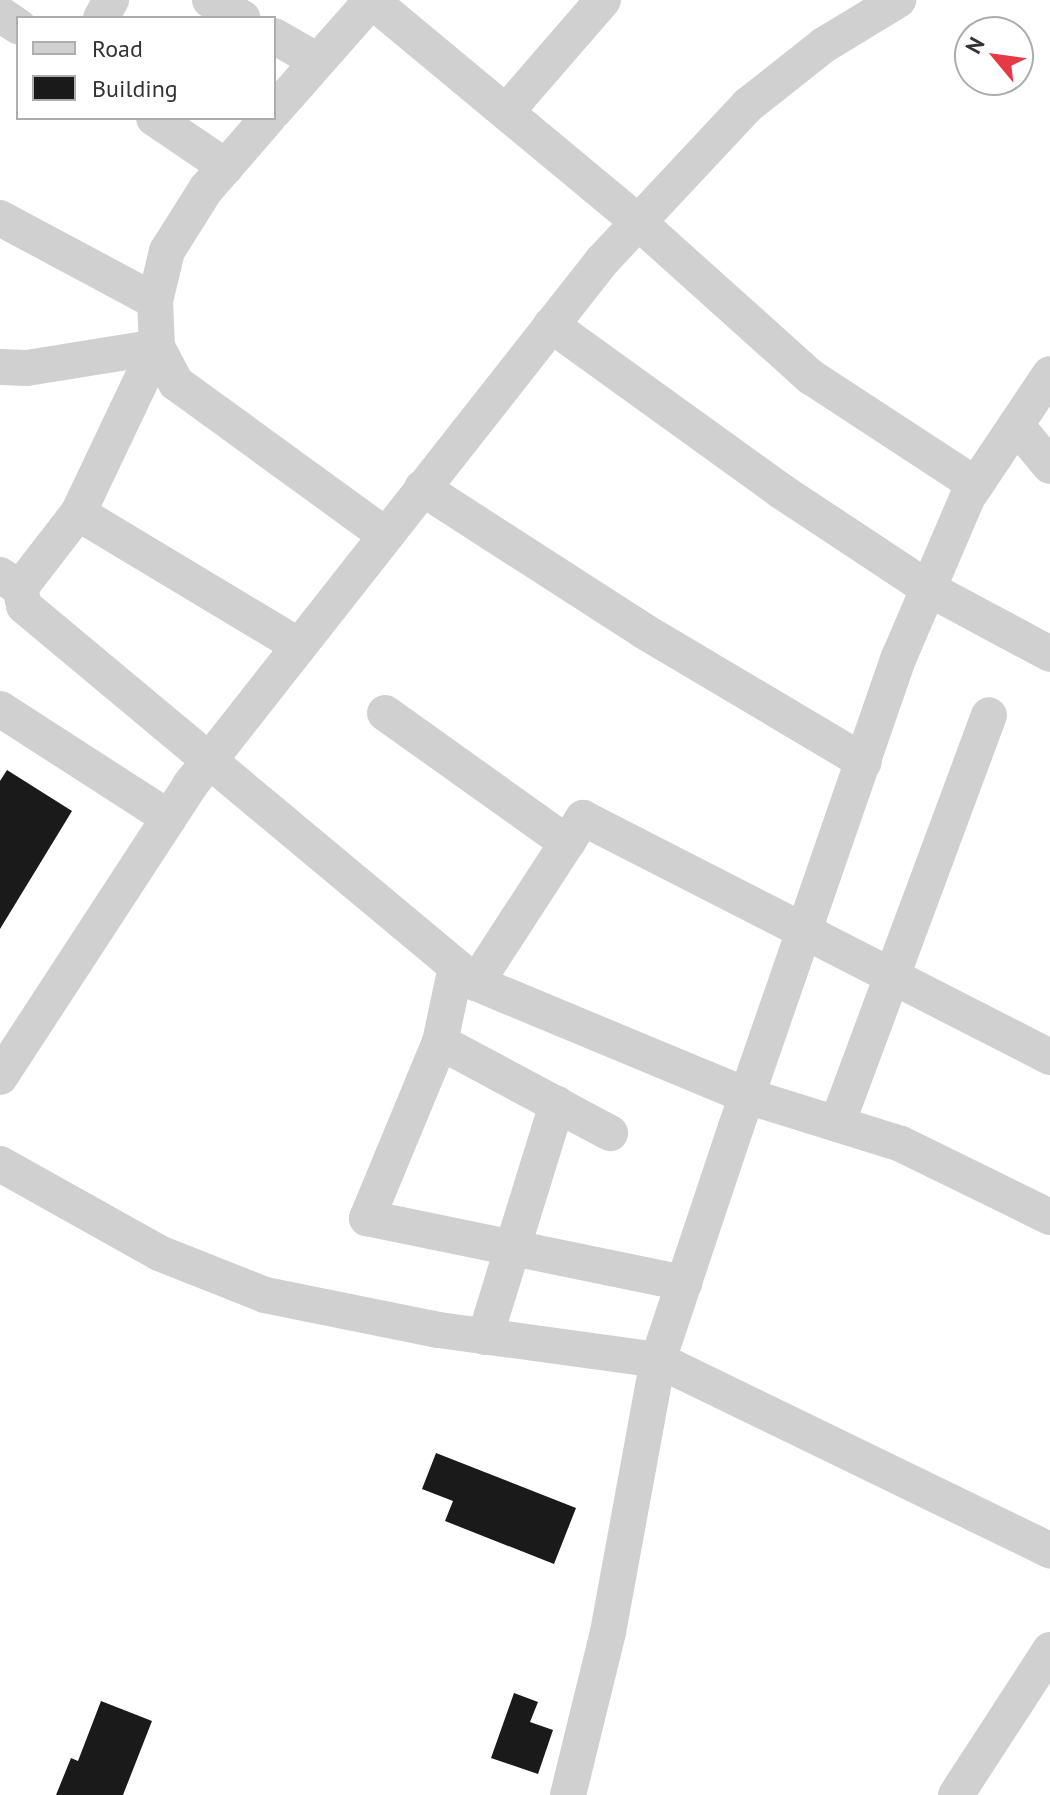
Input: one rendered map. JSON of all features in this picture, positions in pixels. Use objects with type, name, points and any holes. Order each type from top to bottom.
[{"type":"street","points":[[210,0],[238,16]]},
{"type":"street","points":[[276,109],[372,0],[637,221],[811,377],[976,485]]},
{"type":"street","points":[[506,112],[603,0]]},
{"type":"street","points":[[0,1077],[208,762],[551,325],[637,221],[748,105],[824,45],[898,0]]},
{"type":"street","points":[[276,37],[316,60]]},
{"type":"street","points":[[157,120],[226,167]]},
{"type":"street","points":[[266,120],[226,167],[167,251],[155,301],[157,347],[176,383],[385,535]]},
{"type":"street","points":[[0,218],[155,301]]},
{"type":"street","points":[[551,325],[781,491],[929,589],[1050,654]]},
{"type":"street","points":[[0,367],[27,368],[157,347]]},
{"type":"street","points":[[157,347],[78,513],[10,582],[24,606],[466,975],[747,1096],[901,1144],[1050,1217]]},
{"type":"street","points":[[568,1795],[608,1632],[658,1360],[747,1096],[808,930],[899,657],[976,485],[1050,374]]},
{"type":"street","points":[[1016,425],[1050,466]]},
{"type":"street","points":[[422,488],[642,630],[864,762]]},
{"type":"street","points":[[78,513],[299,646]]},
{"type":"street","points":[[0,709],[169,818]]},
{"type":"street","points":[[385,713],[567,843]]},
{"type":"street","points":[[837,1124],[989,715]]},
{"type":"street","points":[[684,1283],[367,1218],[466,975],[583,818],[808,930],[1050,1057]]},
{"type":"street","points":[[440,1042],[610,1133]]},
{"type":"street","points":[[485,1337],[557,1104]]},
{"type":"street","points":[[0,1164],[159,1253],[265,1295],[485,1337],[658,1360],[1050,1550]]},
{"type":"street","points":[[956,1795],[1050,1650]]},
{"type":"building","points":[[7,770],[72,811],[0,929],[0,781]]},
{"type":"building","points":[[436,1453],[576,1508],[554,1564],[445,1521],[453,1501],[422,1489]]},
{"type":"building","points":[[514,1693],[538,1702],[530,1722],[553,1730],[538,1774],[491,1758]]},
{"type":"building","points":[[101,1701],[152,1721],[123,1795],[56,1795],[71,1758],[78,1761]]}]
